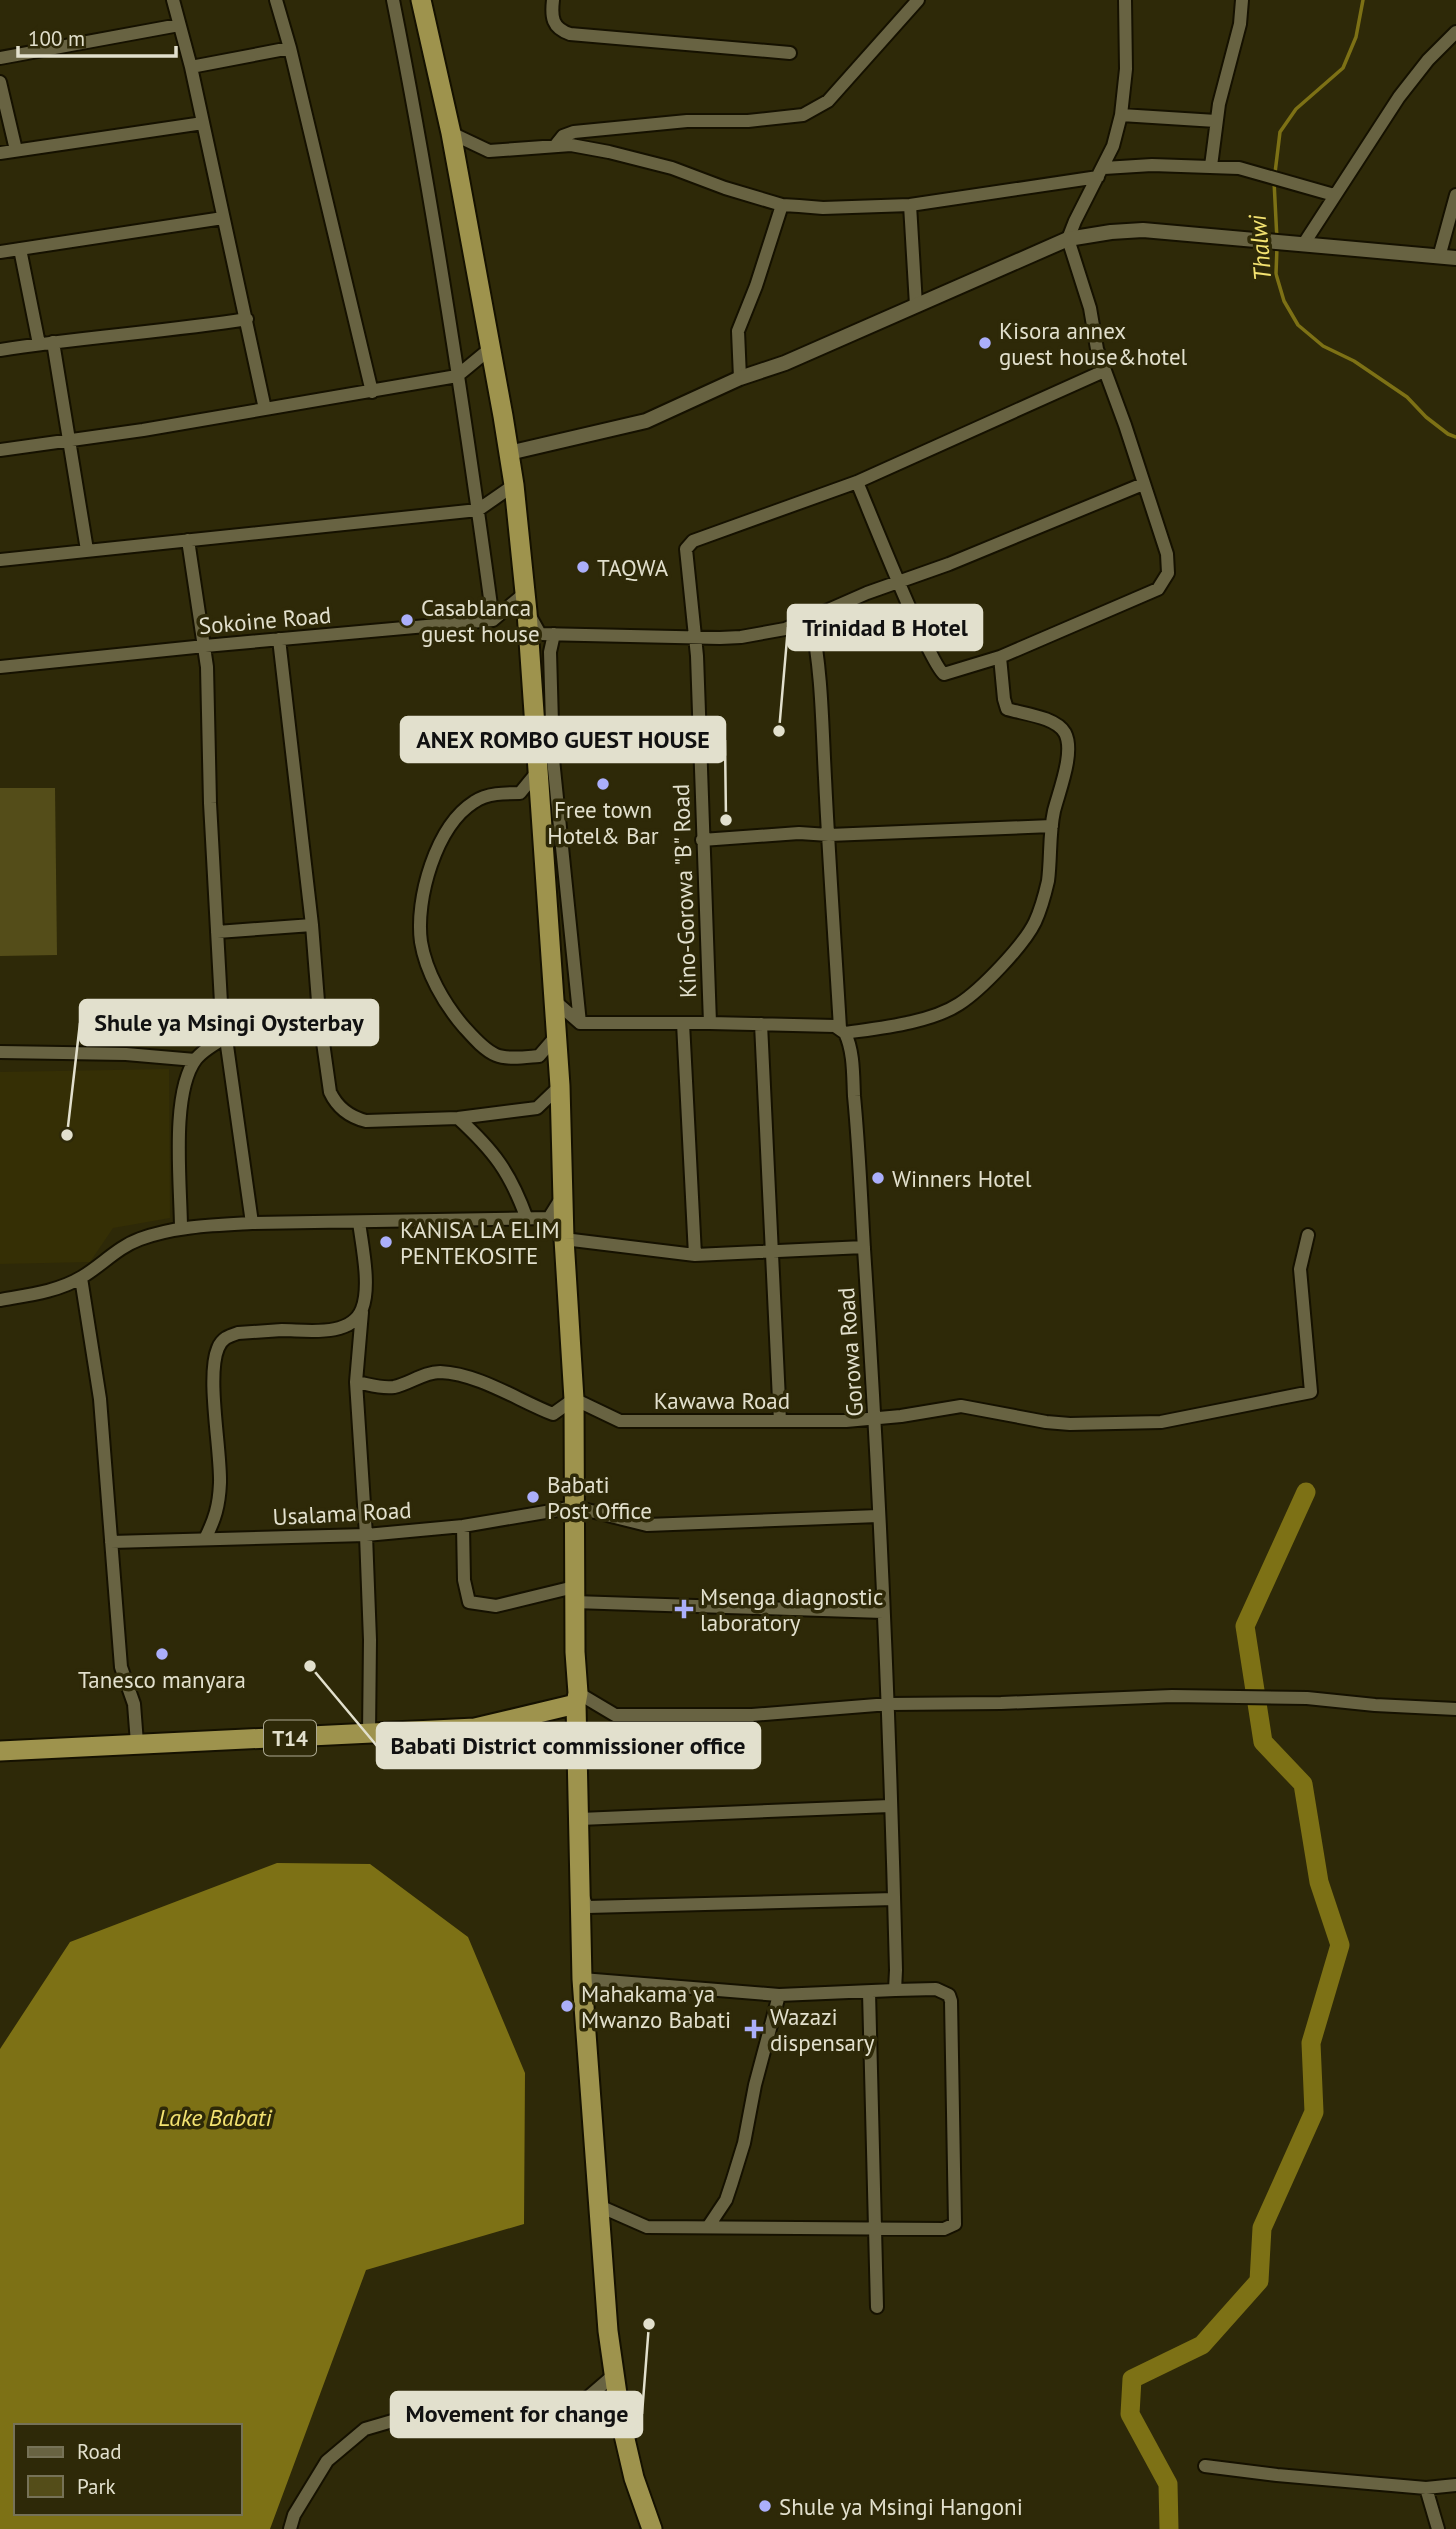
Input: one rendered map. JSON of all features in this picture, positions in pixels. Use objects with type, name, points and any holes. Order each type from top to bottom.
[{"type":"highway","points":[[421,0],[451,133],[509,453],[526,602],[536,740],[546,765],[564,1239],[573,1399],[582,1979],[608,2331],[621,2422],[652,2529]]},
{"type":"highway","name":"T14","points":[[475,1728],[560,1698],[575,1653]]},
{"type":"highway","name":"T14","points":[[0,1751],[475,1728],[577,1698]]},
{"type":"street","points":[[173,0],[191,67],[265,409]]},
{"type":"street","points":[[276,0],[290,48],[372,392]]},
{"type":"street","points":[[393,0],[411,90],[493,620],[526,602],[540,634],[695,638],[741,637],[785,629],[867,593],[900,583],[1056,522],[1143,484]]},
{"type":"street","points":[[553,0],[551,14],[555,25],[570,34],[790,53]]},
{"type":"street","points":[[555,146],[563,136],[574,132],[677,122],[777,119],[803,115],[828,101],[918,0]]},
{"type":"street","points":[[1104,371],[857,482],[920,631],[941,673],[948,674],[1000,656],[1162,586],[1168,573],[1167,554],[1094,341],[1090,308],[1068,239],[1113,146],[1121,115],[1126,69],[1125,0]]},
{"type":"street","points":[[1211,166],[1216,121],[1240,24],[1242,0]]},
{"type":"street","points":[[0,58],[179,24]]},
{"type":"street","points":[[1295,245],[1334,195],[1399,97],[1433,55],[1456,32]]},
{"type":"street","points":[[191,67],[290,48]]},
{"type":"street","points":[[0,82],[16,150]]},
{"type":"street","points":[[1121,115],[1216,121]]},
{"type":"street","points":[[0,153],[203,123]]},
{"type":"street","points":[[451,133],[489,151],[571,145],[629,156],[782,205],[823,208],[910,205],[1101,172],[1127,165],[1211,166],[1253,171],[1334,195]]},
{"type":"street","points":[[1439,257],[1456,195]]},
{"type":"street","points":[[740,378],[737,331],[756,285],[782,205]]},
{"type":"street","points":[[910,205],[916,305]]},
{"type":"street","points":[[0,252],[223,218]]},
{"type":"street","points":[[509,453],[646,421],[740,378],[785,363],[1068,239],[1143,230],[1456,258]]},
{"type":"street","points":[[20,250],[39,344]]},
{"type":"street","points":[[0,351],[52,342],[247,319]]},
{"type":"street","points":[[52,342],[87,550]]},
{"type":"street","points":[[0,450],[372,392],[457,376],[491,348]]},
{"type":"street","name":"Kino-Gorowa \"B\" Road","points":[[710,1023],[695,638],[687,549],[693,541],[857,482]]},
{"type":"street","points":[[0,560],[478,510],[514,485]]},
{"type":"street","points":[[188,540],[205,646],[221,1003],[252,1223]]},
{"type":"street","name":"Gorowa Road","points":[[811,619],[820,670],[843,1031],[850,1050],[853,1083],[876,1419],[878,1516],[889,1704],[895,1990]]},
{"type":"street","name":"Sokoine Road","points":[[0,667],[493,620]]},
{"type":"street","points":[[554,634],[550,652],[546,765],[580,1023]]},
{"type":"street","points":[[279,639],[312,925],[319,1014],[330,1092],[336,1103],[356,1118],[366,1121],[458,1118],[537,1108],[560,1086]]},
{"type":"street","points":[[556,1002],[580,1023],[761,1024],[843,1031],[919,1019],[959,1004],[977,989],[1026,937],[1035,922],[1048,880],[1052,827],[1069,745],[1065,732],[1058,724],[1007,709],[1000,656]]},
{"type":"street","points":[[546,765],[520,793],[481,798],[466,808],[453,823],[440,842],[423,897],[420,922],[421,944],[433,979],[454,1015],[485,1048],[498,1056],[539,1056],[558,1034]]},
{"type":"street","points":[[702,841],[799,833],[829,835],[1052,827]]},
{"type":"street","points":[[217,932],[312,925]]},
{"type":"street","points":[[683,1023],[695,1255]]},
{"type":"street","points":[[761,1024],[780,1421]]},
{"type":"street","points":[[181,1229],[184,1083],[195,1060],[226,1037]]},
{"type":"street","points":[[0,1052],[126,1054],[195,1060]]},
{"type":"street","points":[[458,1118],[502,1164],[517,1190],[527,1219]]},
{"type":"street","points":[[0,1300],[47,1292],[81,1278],[131,1243],[155,1234],[181,1229],[252,1223],[549,1218],[563,1195]]},
{"type":"street","points":[[359,1222],[365,1273],[356,1381],[370,1640],[369,1734]]},
{"type":"street","name":"Kawawa Road","points":[[573,1399],[620,1422],[876,1419],[961,1406],[1070,1424],[1161,1422],[1308,1394],[1312,1390],[1300,1269],[1308,1235]]},
{"type":"street","points":[[564,1239],[695,1255],[864,1247]]},
{"type":"street","points":[[81,1278],[100,1399],[121,1667],[134,1704],[137,1743]]},
{"type":"street","points":[[205,1539],[217,1516],[220,1481],[214,1384],[218,1346],[226,1336],[238,1333],[338,1328],[352,1322],[362,1312]]},
{"type":"street","points":[[356,1381],[393,1387],[432,1373],[444,1373],[500,1390],[553,1414],[573,1399]]},
{"type":"street","points":[[575,1507],[647,1525],[878,1516]]},
{"type":"street","name":"Usalama Road","points":[[111,1542],[366,1535],[463,1526],[575,1507]]},
{"type":"street","points":[[463,1526],[464,1580],[469,1602],[496,1606],[574,1595],[883,1612]]},
{"type":"street","points":[[577,1698],[615,1715],[752,1715],[889,1704],[1001,1703],[1172,1696],[1307,1698],[1456,1709]]},
{"type":"street","points":[[580,1819],[890,1806]]},
{"type":"street","points":[[579,1886],[587,1907],[894,1899]]},
{"type":"street","points":[[582,1979],[779,1995],[936,1989],[948,1995],[951,2001],[955,2224],[950,2228],[647,2227],[597,2205]]},
{"type":"street","points":[[869,1992],[877,2306]]},
{"type":"street","points":[[708,2227],[726,2200],[733,2182],[779,1995]]},
{"type":"street","points":[[290,2529],[293,2515],[327,2460],[365,2429],[437,2408],[463,2414],[494,2426],[511,2427],[541,2422],[572,2411],[616,2373]]},
{"type":"street","points":[[1205,2466],[1277,2476],[1426,2487],[1456,2485]]},
{"type":"street","points":[[1426,2487],[1437,2529]]},
{"type":"shaded area","points":[[169,1069],[170,1218],[113,1228],[90,1262],[0,1264],[0,1072]]},
{"type":"green space","points":[[0,788],[55,788],[57,955],[0,956]]},
{"type":"water","name":"Lake Babati","points":[[277,1863],[370,1864],[468,1937],[525,2073],[524,2224],[366,2270],[270,2529],[0,2529],[0,2049],[70,1942]]},
{"type":"waterway","name":"Thalwi","points":[[1275,173],[1280,132],[1296,109],[1343,68],[1356,37],[1363,0]]},
{"type":"waterway","name":"Thalwi","points":[[1274,181],[1277,240]]},
{"type":"waterway","name":"Thalwi","points":[[1277,247],[1276,274],[1284,301],[1298,325],[1323,346],[1354,361],[1407,397],[1426,417],[1456,437]]},
{"type":"waterway","points":[[1169,2529],[1168,2484],[1130,2414],[1132,2379],[1202,2345],[1259,2281],[1262,2228],[1314,2112],[1311,2043],[1340,1945],[1319,1882],[1303,1784],[1263,1742],[1245,1626],[1306,1492]]},
{"type":"place","name":"Kisora annex guest house&hotel","points":[[985,343]]},
{"type":"place","name":"TAQWA","points":[[583,567]]},
{"type":"place","name":"Casablanca guest house","points":[[407,620]]},
{"type":"place","name":"Trinidad B Hotel","points":[[779,731]]},
{"type":"place","name":"Free town Hotel& Bar","points":[[603,784]]},
{"type":"place","name":"ANEX ROMBO GUEST HOUSE","points":[[726,820]]},
{"type":"place","name":"Shule ya Msingi Oysterbay","points":[[67,1135]]},
{"type":"place","name":"Winners Hotel","points":[[878,1178]]},
{"type":"place","name":"KANISA LA ELIM PENTEKOSITE","points":[[386,1242]]},
{"type":"place","name":"Babati Post Office","points":[[533,1497]]},
{"type":"place","name":"Msenga diagnostic laboratory","points":[[684,1609]]},
{"type":"place","name":"Tanesco manyara","points":[[162,1654]]},
{"type":"place","name":"Babati District commissioner office","points":[[310,1666]]},
{"type":"place","name":"Mahakama ya Mwanzo Babati","points":[[567,2006]]},
{"type":"place","name":"Wazazi dispensary","points":[[754,2029]]},
{"type":"place","name":"Movement for change","points":[[649,2324]]},
{"type":"place","name":"Shule ya Msingi Hangoni","points":[[765,2506]]}]
